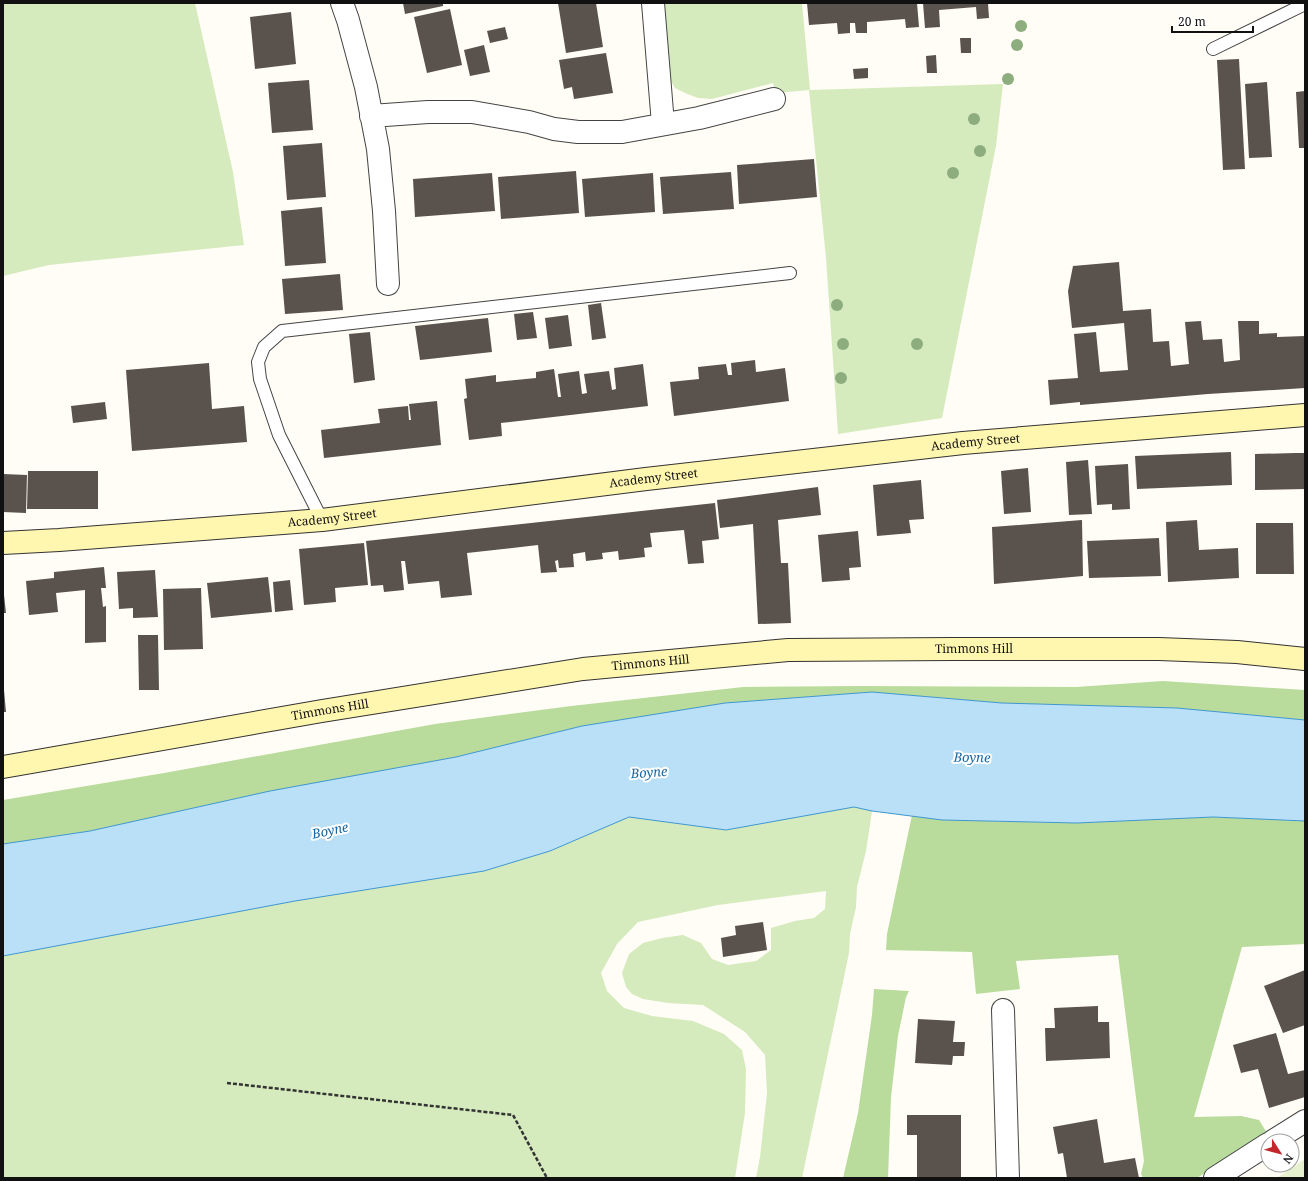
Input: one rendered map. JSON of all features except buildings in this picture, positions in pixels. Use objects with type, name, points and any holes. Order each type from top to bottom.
[{"type":"street","points":[[342,3],[366,88],[378,149],[384,211],[388,284]]},
{"type":"street","points":[[653,3],[663,124]]},
{"type":"street","points":[[371,116],[428,112],[472,112],[522,121],[554,129],[578,132],[622,132],[699,118],[774,99]]},
{"type":"street","name":"Academy Street","points":[[3,543],[322,520],[646,479],[962,443],[1305,416]]},
{"type":"street","name":"Timmons Hill","points":[[3,767],[322,711],[583,669],[788,650],[1159,648],[1237,652],[1305,659]]},
{"type":"street","points":[[1003,1010],[1008,1178]]},
{"type":"street","points":[[1286,1133],[1305,1121]]},
{"type":"street","points":[[1215,1178],[1260,1149]]},
{"type":"lane","points":[[1213,49],[1305,4]]},
{"type":"lane","points":[[322,520],[279,435],[260,379],[258,362],[264,347],[282,332],[790,273]]},
{"type":"path","points":[[227,1083],[513,1115],[547,1178]]},
{"type":"green space","points":[[3,3],[195,3],[233,172],[244,245],[49,265],[3,276]]},
{"type":"green space","points":[[664,3],[802,3],[810,90],[1003,84],[996,146],[942,418],[838,434],[826,258],[809,90],[776,93],[773,83],[712,99],[698,98],[675,88],[671,81]]},
{"type":"green space","points":[[1163,681],[1305,690],[1305,720],[1177,708],[1002,703],[872,692],[725,703],[582,726],[456,757],[90,831],[3,844],[3,800],[164,773],[435,724],[571,706],[743,687],[1076,687]]},
{"type":"green space","points":[[853,806],[872,811],[866,851],[857,887],[856,907],[850,934],[849,953],[802,1178],[756,1178],[760,1157],[767,1093],[765,1055],[745,1032],[703,1005],[668,1003],[643,999],[632,994],[626,987],[622,973],[629,954],[643,943],[683,935],[701,943],[712,959],[728,965],[756,961],[771,950],[771,928],[795,921],[814,918],[825,909],[826,891],[718,905],[638,922],[617,944],[601,973],[607,991],[624,1008],[652,1016],[693,1021],[724,1034],[742,1050],[746,1069],[745,1113],[735,1178],[3,1178],[3,956],[295,901],[484,871],[550,851],[629,817],[726,830]]},
{"type":"green space","points":[[912,815],[942,820],[1077,823],[1213,817],[1305,821],[1305,944],[1242,947],[1194,1117],[1241,1116],[1259,1120],[1267,1133],[1260,1133],[1260,1138],[1197,1178],[1143,1178],[1141,1174],[1144,1161],[1118,955],[1016,961],[1020,989],[976,994],[972,952],[886,950],[887,934]]},
{"type":"green space","points":[[874,989],[909,991],[906,997],[898,1036],[891,1097],[888,1178],[843,1178],[858,1113],[872,1015]]},
{"type":"green space","points":[[1305,1159],[1305,1178],[1277,1178],[1284,1173],[1300,1173],[1300,1162]]},
{"type":"water","name":"Boyne","points":[[872,692],[1002,703],[1177,708],[1305,720],[1305,821],[1213,817],[1077,823],[942,820],[872,811],[854,807],[726,830],[629,817],[550,851],[484,871],[295,901],[3,956],[3,844],[90,831],[270,791],[456,757],[582,726],[725,703]]}]
